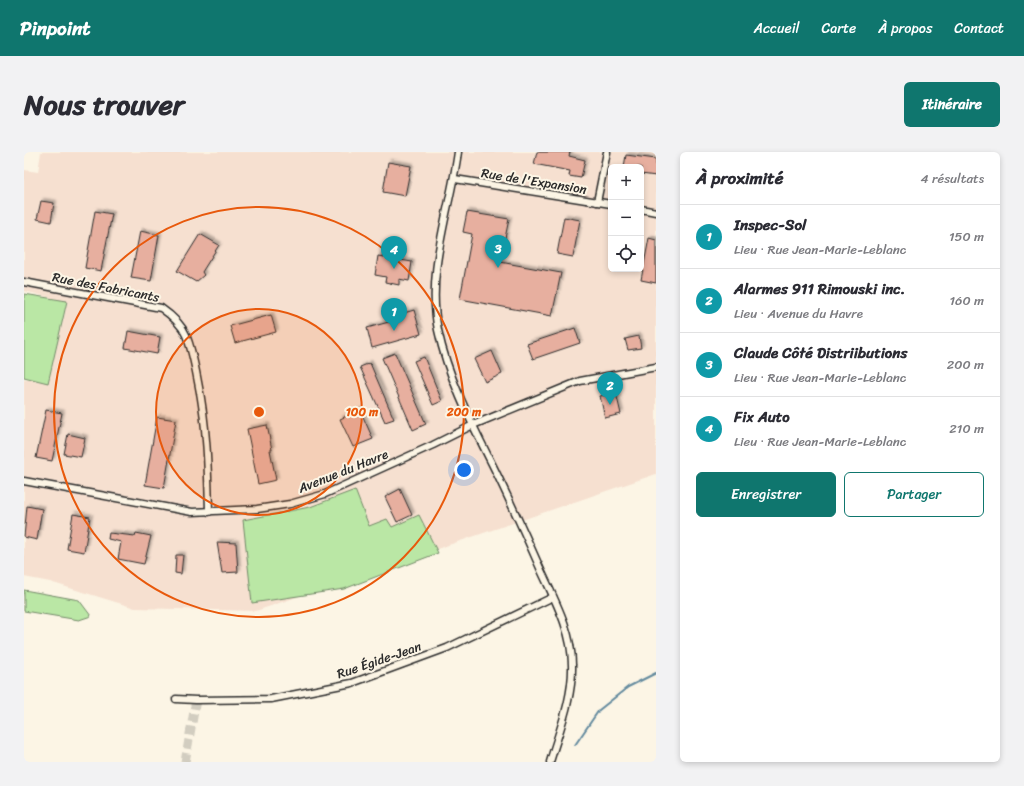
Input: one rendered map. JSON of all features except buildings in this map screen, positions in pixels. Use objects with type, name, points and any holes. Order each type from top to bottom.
[{"type":"street","points":[[458,152],[435,270],[434,299],[438,329],[444,355],[473,425],[508,498],[569,634],[572,665],[569,699],[550,762]]},
{"type":"street","points":[[597,202],[607,152]]},
{"type":"street","name":"Rue de l'Expansion","points":[[454,178],[608,204]]},
{"type":"street","points":[[644,210],[656,212]]},
{"type":"street","name":"Rue des Fabricants","points":[[24,282],[161,308],[172,315],[186,335],[195,365],[204,413],[209,512]]},
{"type":"street","name":"Avenue du Havre","points":[[24,481],[192,512],[257,510],[290,504],[325,494],[433,445],[473,425],[580,381],[656,367]]},
{"type":"street","name":"Rue Égide-Jean","points":[[176,699],[271,699],[352,683],[447,648],[553,597]]},
{"type":"shaded area","points":[[41,152],[656,152],[656,474],[256,611],[135,608],[50,582],[24,577],[24,379],[48,382],[67,302],[24,291],[24,170],[38,172]]},
{"type":"green space","points":[[24,294],[67,301],[48,383],[24,377]]},
{"type":"green space","points":[[355,490],[369,526],[387,519],[392,527],[419,515],[438,553],[344,589],[252,603],[243,520],[310,507]]},
{"type":"green space","points":[[24,590],[79,600],[91,616],[79,620],[24,611]]},
{"type":"waterway","points":[[575,745],[599,710],[628,687],[656,673]]},
{"type":"tunnel","points":[[185,762],[196,700]]},
{"type":"place","name":"Claude Côté Distriibutions","points":[[498,268]]},
{"type":"place","name":"Fix Auto","points":[[394,269]]},
{"type":"place","name":"Inspec-Sol","points":[[394,331]]},
{"type":"place","name":"Alarmes 911 Rimouski inc.","points":[[610,405]]}]
